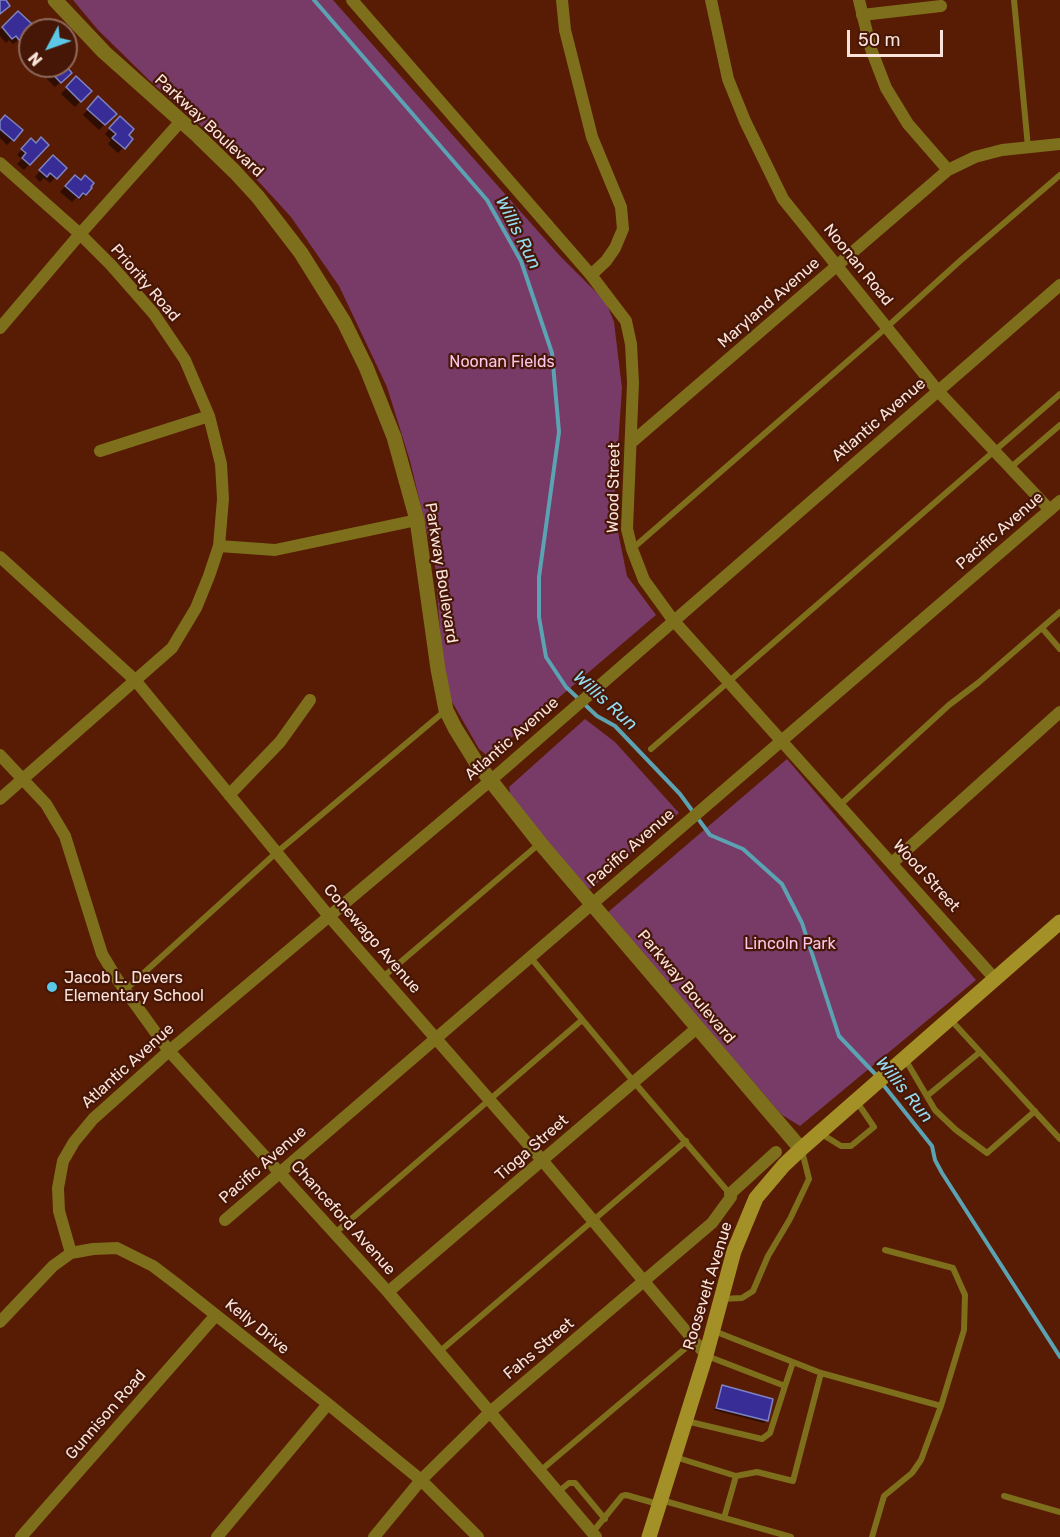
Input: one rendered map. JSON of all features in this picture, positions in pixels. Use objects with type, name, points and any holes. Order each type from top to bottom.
[{"type":"main road","name":"Roosevelt Avenue","points":[[649,1537],[706,1355],[734,1251],[756,1198],[801,1149],[1060,922]]},
{"type":"street","name":"Parkway Boulevard","points":[[55,0],[104,52],[198,136],[258,196],[301,253],[339,313],[366,367],[404,469],[417,520],[446,710],[464,744],[490,781],[540,843],[801,1149]]},
{"type":"street","name":"Wood Street","points":[[352,0],[591,275],[626,321],[631,344],[633,383],[627,529],[644,580],[673,620],[995,979]]},
{"type":"street","points":[[562,0],[565,30],[592,137],[621,207],[623,229],[615,248],[606,261],[591,275]]},
{"type":"street","name":"Noonan Road","points":[[711,0],[728,80],[783,199],[938,391],[1050,510]]},
{"type":"street","points":[[859,0],[871,49],[886,88],[908,124],[948,170]]},
{"type":"street","points":[[862,15],[941,6]]},
{"type":"street","points":[[0,328],[181,121]]},
{"type":"street","name":"Maryland Avenue","points":[[632,442],[948,170],[975,157],[1002,150],[1060,144]]},
{"type":"street","name":"Priority Road","points":[[0,163],[80,234],[154,314],[185,360],[209,416],[220,464],[223,499],[219,546],[196,608],[172,648],[0,799]]},
{"type":"street","name":"Atlantic Avenue","points":[[71,1253],[59,1211],[58,1188],[63,1161],[93,1119],[328,915],[490,781],[1060,285]]},
{"type":"street","points":[[100,451],[209,416]]},
{"type":"street","name":"Pacific Avenue","points":[[225,1220],[1060,501]]},
{"type":"street","points":[[219,546],[275,550],[417,520]]},
{"type":"street","name":"Conewago Avenue","points":[[0,557],[135,680],[328,915],[542,1160],[706,1355]]},
{"type":"street","points":[[229,795],[280,742],[310,700]]},
{"type":"street","points":[[892,863],[1060,712]]},
{"type":"street","name":"Chanceford Avenue","points":[[0,755],[46,804],[64,836],[102,954],[169,1051],[388,1292],[594,1535]]},
{"type":"street","name":"Tioga Street","points":[[388,1292],[697,1028]]},
{"type":"street","name":"Fahs Street","points":[[374,1537],[421,1480],[490,1412],[712,1222],[731,1197],[730,1194],[776,1152]]},
{"type":"street","name":"Kelly Drive","points":[[71,1253],[117,1248],[153,1266],[421,1480],[478,1537]]},
{"type":"street","points":[[0,1322],[53,1266],[71,1253]]},
{"type":"street","name":"Gunnison Road","points":[[21,1537],[216,1315]]},
{"type":"street","points":[[217,1537],[328,1404]]},
{"type":"lane","points":[[1014,0],[1028,147]]},
{"type":"lane","points":[[632,549],[1060,175]]},
{"type":"lane","points":[[651,749],[1060,394]]},
{"type":"lane","points":[[1011,468],[1060,425]]},
{"type":"lane","points":[[840,805],[949,705],[1060,612]]},
{"type":"lane","points":[[1042,628],[1060,649]]},
{"type":"lane","points":[[125,990],[276,853],[446,710]]},
{"type":"lane","points":[[383,977],[540,843]]},
{"type":"lane","points":[[531,958],[730,1194]]},
{"type":"lane","points":[[949,1019],[1060,1139]]},
{"type":"lane","points":[[334,1233],[582,1020]]},
{"type":"lane","points":[[927,1096],[980,1052]]},
{"type":"lane","points":[[900,1062],[935,1110],[956,1130],[987,1153],[1035,1112]]},
{"type":"lane","points":[[820,1132],[841,1146],[851,1146],[874,1126],[855,1100]]},
{"type":"lane","points":[[439,1352],[686,1141]]},
{"type":"lane","points":[[721,1299],[742,1298],[753,1291],[768,1256],[790,1219],[809,1179],[801,1149]]},
{"type":"lane","points":[[872,1537],[884,1496],[912,1473],[921,1460],[941,1406],[964,1330],[965,1295],[953,1268],[885,1250]]},
{"type":"lane","points":[[712,1330],[821,1373],[941,1406]]},
{"type":"lane","points":[[540,1471],[694,1341]]},
{"type":"lane","points":[[706,1355],[785,1386]]},
{"type":"lane","points":[[685,1421],[762,1439],[770,1434],[794,1362]]},
{"type":"lane","points":[[674,1457],[736,1476],[757,1472],[793,1481],[821,1373]]},
{"type":"lane","points":[[724,1518],[736,1476]]},
{"type":"lane","points":[[558,1492],[569,1483],[575,1483],[605,1519]]},
{"type":"lane","points":[[594,1535],[622,1496],[626,1495],[724,1518],[791,1537]]},
{"type":"lane","points":[[1004,1496],[1060,1512]]},
{"type":"green space","name":"Noonan Fields","points":[[73,0],[333,0],[560,256],[606,302],[614,322],[622,388],[614,506],[627,576],[656,615],[489,757],[479,749],[451,700],[441,645],[435,565],[410,461],[387,387],[339,286],[291,217],[237,158],[149,80],[98,30]]},
{"type":"green space","points":[[585,719],[615,742],[679,813],[590,889],[582,883],[511,799],[509,787]]},
{"type":"green space","name":"Lincoln Park","points":[[787,759],[976,980],[800,1126],[782,1115],[607,913]]},
{"type":"building","points":[[0,0],[6,0],[10,6],[0,14]]},
{"type":"building","points":[[18,11],[26,18],[18,18],[18,39],[16,36],[12,39],[2,27]]},
{"type":"building","points":[[56,78],[66,78],[61,83]]},
{"type":"building","points":[[74,78],[78,78],[92,91],[81,102],[66,87]]},
{"type":"building","points":[[98,96],[117,114],[105,125],[87,109]]},
{"type":"building","points":[[5,115],[23,130],[14,141],[0,129],[0,121]]},
{"type":"building","points":[[120,116],[134,129],[129,135],[133,139],[125,149],[112,138],[116,134],[109,128]]},
{"type":"building","points":[[41,137],[49,145],[30,165],[22,158],[26,153],[21,149],[31,138],[36,143]]},
{"type":"building","points":[[53,155],[67,168],[57,179],[50,173],[47,177],[39,170]]},
{"type":"building","points":[[75,175],[81,180],[85,175],[94,183],[86,195],[83,193],[79,198],[65,186]]},
{"type":"building","points":[[722,1385],[773,1399],[768,1421],[716,1408]]},
{"type":"waterway","name":"Willis Run","points":[[314,0],[487,200],[521,261],[552,353],[559,432],[539,577],[539,617],[546,657],[566,687],[597,716],[615,726],[680,794],[710,835],[743,849],[782,884],[802,923],[839,1036],[877,1076]]},
{"type":"waterway","name":"Willis Run","points":[[881,1082],[932,1146],[935,1160],[942,1173],[1060,1357]]},
{"type":"place","name":"Jacob L. Devers Elementary School","points":[[52,987]]}]
